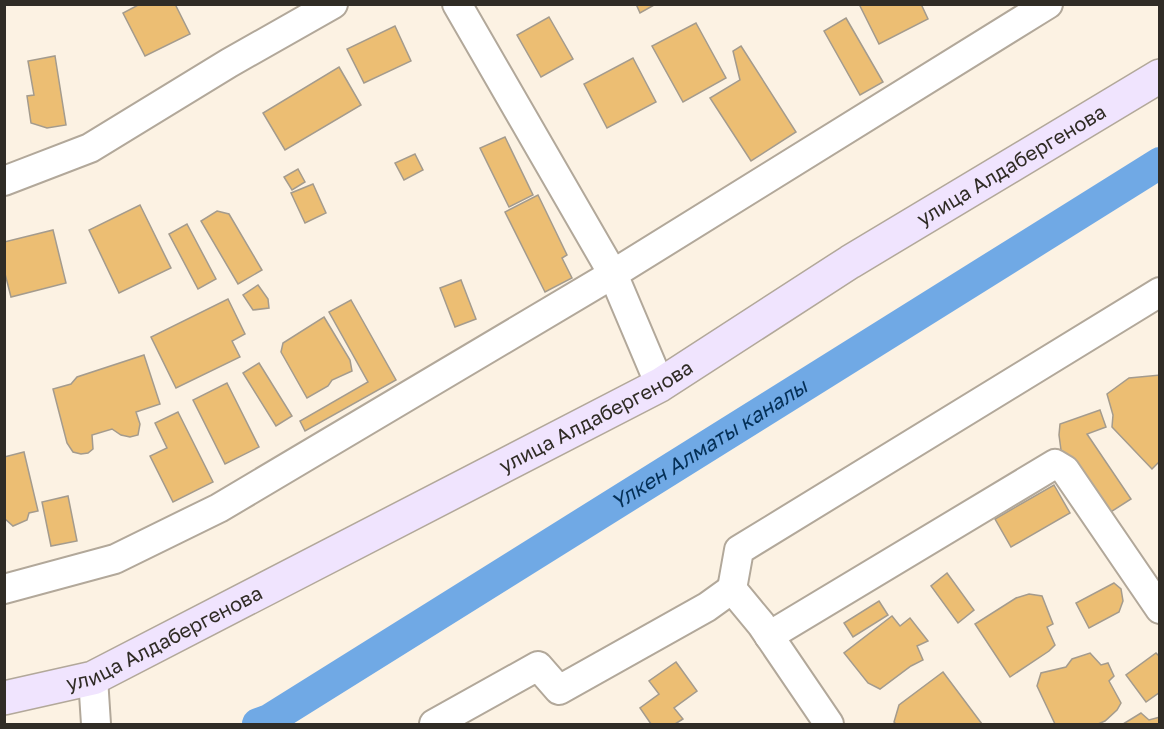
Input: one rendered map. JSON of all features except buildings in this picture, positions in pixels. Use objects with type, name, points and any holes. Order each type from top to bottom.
[{"type":"main road","name":"улица Алдабергенова","points":[[4,698],[93,678],[660,385],[850,262],[1160,76]]},
{"type":"street","points":[[4,181],[90,148],[229,63],[333,4]]},
{"type":"street","points":[[457,4],[613,274],[660,385]]},
{"type":"street","points":[[4,589],[115,559],[219,508],[613,274],[1048,4]]},
{"type":"street","points":[[434,724],[538,666],[559,690],[707,607],[732,589],[739,550],[1160,292]]},
{"type":"street","points":[[769,636],[1055,464],[1065,470],[1160,609]]},
{"type":"street","points":[[732,589],[769,636],[828,724]]},
{"type":"street","points":[[93,678],[96,724]]},
{"type":"waterway","name":"Үлкен Алматы каналы","points":[[258,724],[269,720],[1160,163]]}]
